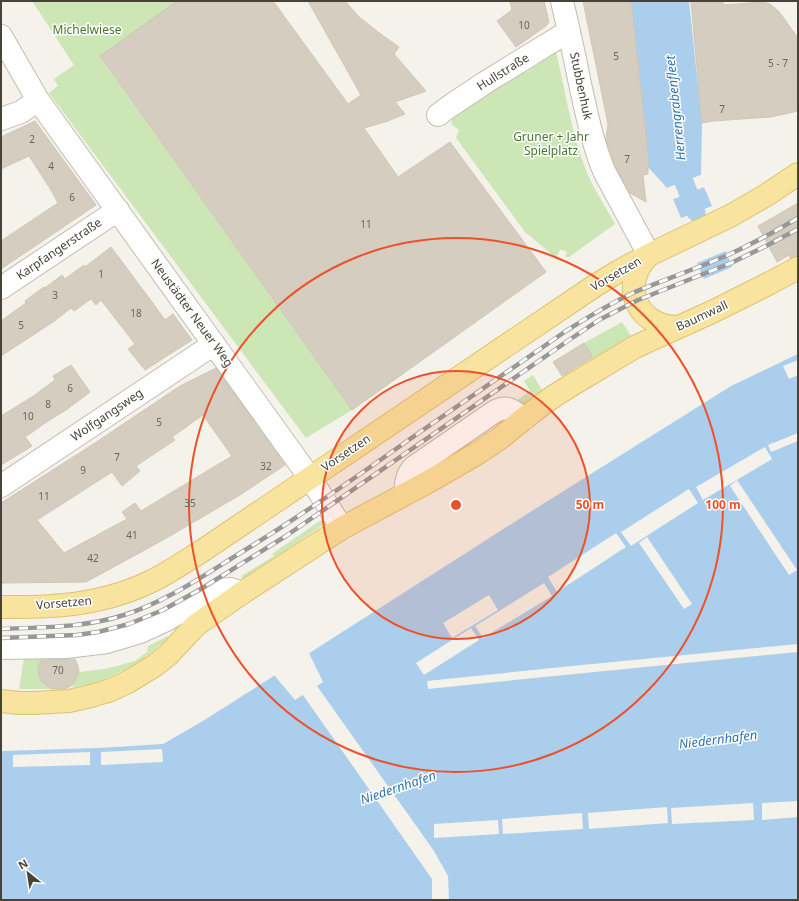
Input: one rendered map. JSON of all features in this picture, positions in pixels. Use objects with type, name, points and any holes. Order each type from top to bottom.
[{"type":"main road","name":"Vorsetzen","points":[[1,607],[76,604],[97,600],[136,588],[154,580],[196,555],[610,276],[649,255],[749,206],[798,174]]},
{"type":"main road","points":[[649,255],[638,268],[635,276],[634,293],[636,302],[640,309],[651,320],[664,326],[678,327]]},
{"type":"main road","name":"Baumwall","points":[[342,528],[428,482],[478,453],[499,439],[554,396],[635,347],[714,311],[798,268]]},
{"type":"main road","points":[[1,701],[34,703],[69,701],[110,690],[128,682],[154,666],[168,655],[196,625],[342,528]]},
{"type":"street","name":"Stubbenhuk","points":[[562,1],[587,117],[599,157],[649,255]]},
{"type":"street","name":"Hullstraße","points":[[438,115],[486,82],[569,31]]},
{"type":"street","name":"Neustädter Neuer Weg","points":[[1,36],[38,100],[310,478],[342,528]]},
{"type":"street","points":[[1,119],[21,112],[38,100]]},
{"type":"street","name":"Karpfangerstraße","points":[[1,288],[118,210]]},
{"type":"street","name":"Wolfgangsweg","points":[[1,486],[214,344]]},
{"type":"street","points":[[1,648],[66,647],[107,642],[140,632],[166,620],[219,590],[230,590],[242,593]]},
{"type":"green space","name":"Michelwiese","points":[[32,1],[178,1],[100,57],[352,410],[306,438],[49,93],[58,86],[54,79],[74,65]]},
{"type":"green space","name":"Gruner + Jahr Spielplatz","points":[[555,47],[572,127],[581,158],[590,180],[615,224],[569,257],[565,257],[567,252],[560,250],[556,258],[525,232],[456,138],[459,130],[451,124],[453,115],[521,69],[526,72],[551,56],[551,50]]},
{"type":"green space","points":[[622,322],[631,336],[594,358],[584,343]]},
{"type":"green space","points":[[533,375],[542,391],[522,406],[513,403],[530,391],[524,381]]},
{"type":"green space","points":[[321,520],[324,524],[243,580],[241,576],[274,556],[272,554]]},
{"type":"green space","points":[[168,636],[168,638],[152,652],[122,671],[90,684],[69,687],[75,681],[79,672],[104,669],[135,661],[147,652],[148,646]]},
{"type":"green space","points":[[25,652],[44,656],[39,665],[39,675],[43,683],[52,689],[19,689]]},
{"type":"water","points":[[631,1],[689,1],[702,123],[701,175],[667,188],[648,167]]},
{"type":"water","points":[[704,187],[712,206],[681,218],[673,199]]},
{"type":"water","points":[[726,251],[732,267],[704,279],[697,263]]},
{"type":"water","name":"Niedernhafen","points":[[798,354],[798,900],[1,900],[1,751],[99,748],[163,744],[203,721],[527,514],[731,386]]},
{"type":"pier","points":[[701,175],[701,177],[668,190],[667,188]]},
{"type":"pier","points":[[704,185],[704,187],[673,199],[672,197]]},
{"type":"pier","points":[[798,360],[798,375],[789,379],[783,366]]},
{"type":"pier","points":[[798,433],[798,441],[771,452],[768,445]]},
{"type":"pier","points":[[765,447],[772,459],[703,500],[696,487]]},
{"type":"pier","points":[[737,480],[797,570],[789,575],[730,486]]},
{"type":"pier","points":[[689,489],[698,503],[631,546],[621,532]]},
{"type":"pier","points":[[616,533],[626,547],[557,592],[548,577]]},
{"type":"pier","points":[[647,537],[692,604],[684,609],[639,543]]},
{"type":"pier","points":[[544,583],[552,596],[483,638],[475,626]]},
{"type":"pier","points":[[489,595],[498,610],[452,638],[443,623]]},
{"type":"pier","points":[[471,628],[479,640],[424,675],[416,663]]},
{"type":"pier","points":[[798,644],[798,652],[428,689],[427,681],[572,666]]},
{"type":"pier","points":[[309,653],[323,682],[317,686],[434,851],[448,876],[449,900],[432,900],[432,879],[303,695],[295,700],[274,675]]},
{"type":"pier","points":[[162,749],[163,762],[101,765],[101,752]]},
{"type":"pier","points":[[90,752],[90,765],[13,767],[13,755]]},
{"type":"pier","points":[[798,801],[798,817],[762,820],[762,803]]},
{"type":"pier","points":[[753,803],[754,820],[672,824],[671,808]]},
{"type":"pier","points":[[667,807],[668,823],[589,829],[588,813]]},
{"type":"pier","points":[[582,813],[583,829],[503,834],[502,819]]},
{"type":"pier","points":[[498,820],[499,834],[434,838],[434,824]]},
{"type":"building","points":[[177,1],[273,1],[348,104],[361,95],[308,1],[345,1],[359,17],[399,47],[394,54],[426,91],[395,102],[405,114],[364,128],[398,177],[450,142],[546,272],[352,410],[100,56]]},
{"type":"building","points":[[510,1],[544,1],[549,22],[546,26],[516,47],[497,21],[512,10]]},
{"type":"building","points":[[583,1],[631,1],[648,153],[648,174],[643,175],[646,202],[630,193],[615,166],[608,145],[606,138],[608,125],[607,119]]},
{"type":"building","points":[[691,1],[723,1],[723,5],[763,2],[770,4],[780,13],[798,38],[798,111],[771,117],[702,123]]},
{"type":"building","points":[[35,121],[96,205],[1,269],[1,241],[58,203],[29,156],[1,169],[1,137]]},
{"type":"building","points":[[798,203],[798,256],[790,258],[789,255],[777,262],[758,226]]},
{"type":"building","points":[[111,247],[165,320],[173,314],[192,340],[145,370],[128,349],[135,344],[101,300],[96,305],[91,299],[74,311],[71,308],[53,322],[1,356],[1,321],[26,303],[25,301],[44,287],[45,288],[62,275],[65,279],[84,265],[85,267]]},
{"type":"building","points":[[584,343],[593,357],[562,376],[553,362]]},
{"type":"building","points":[[71,365],[90,392],[25,437],[32,446],[1,465],[1,416],[32,397],[55,380],[53,376]]},
{"type":"building","points":[[216,368],[285,465],[240,495],[163,540],[86,582],[1,583],[1,503],[92,445],[180,386]],"holes":[[[203,415],[232,456],[141,511],[135,503],[122,512],[127,519],[64,553],[37,520],[112,472],[122,486],[140,471],[136,466],[175,440],[172,437]]]},
{"type":"building","points":[[75,659],[79,672],[75,681],[69,687],[65,689],[52,689],[41,681],[38,668],[41,660]]},
{"type":"waterway","name":"Herrengrabenfleet","points":[[680,155],[682,177],[696,212]]},
{"type":"railway","points":[[1,629],[78,625],[109,619],[141,609],[173,594],[311,508],[591,315],[635,292],[737,251],[798,218]]},
{"type":"railway","points":[[1,638],[77,635],[98,632],[129,624],[163,610],[201,589],[286,536],[599,320],[638,300],[731,263],[798,229]]}]
